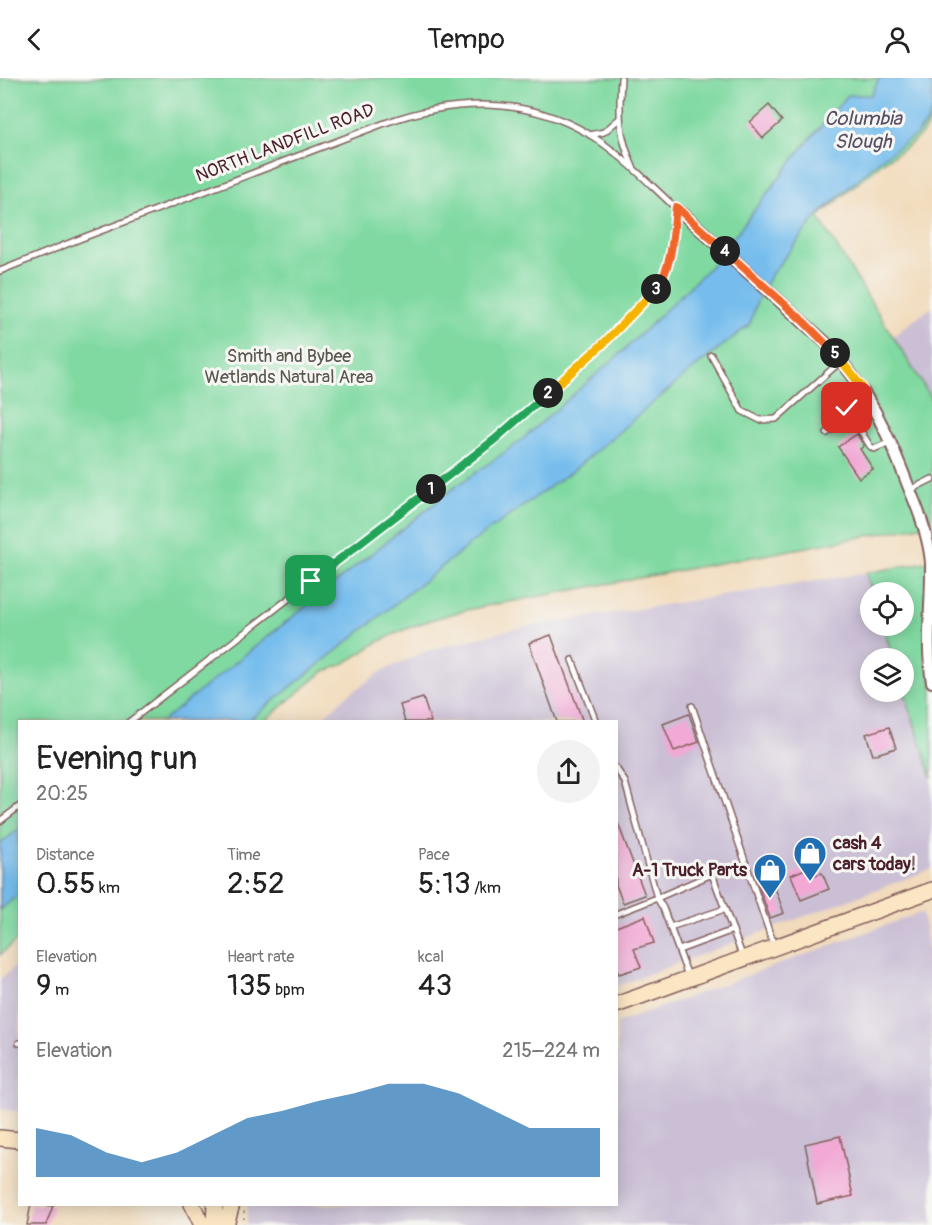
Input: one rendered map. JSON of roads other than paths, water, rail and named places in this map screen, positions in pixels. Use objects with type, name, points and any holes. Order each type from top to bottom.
[{"type":"main road","points":[[618,1004],[932,890]]},
{"type":"main road","points":[[0,1138],[18,1140]]},
{"type":"main road","points":[[193,1206],[202,1225]]},
{"type":"main road","points":[[214,1225],[215,1206]]},
{"type":"main road","points":[[226,1225],[231,1206]]},
{"type":"street","name":"NORTH LANDFILL ROAD","points":[[679,210],[801,319],[842,360],[862,387],[891,441],[927,540],[932,568],[929,645],[932,682]]},
{"type":"lane","name":"NORTH LANDFILL ROAD","points":[[621,78],[619,119],[623,146],[634,169]]},
{"type":"lane","name":"NORTH LANDFILL ROAD","points":[[0,271],[411,113],[460,105],[510,107],[570,124],[590,135],[634,169],[679,210]]},
{"type":"lane","points":[[590,135],[604,132],[619,119]]},
{"type":"lane","points":[[132,720],[494,440],[598,348],[650,296],[665,275],[679,210]]},
{"type":"lane","points":[[711,355],[742,411],[760,420],[776,419],[842,360]]},
{"type":"lane","points":[[862,387],[849,397],[847,408],[870,446],[874,449],[891,441]]},
{"type":"lane","points":[[827,433],[851,415]]},
{"type":"lane","points":[[910,490],[932,479]]},
{"type":"lane","points":[[572,660],[595,720]]},
{"type":"lane","points":[[692,706],[775,948]]},
{"type":"lane","points":[[618,771],[625,782],[657,898],[663,908],[689,978]]},
{"type":"lane","points":[[0,821],[18,808]]},
{"type":"lane","points":[[618,913],[712,874],[744,959]]},
{"type":"lane","points":[[670,927],[725,909]]},
{"type":"lane","points":[[679,950],[733,930]]},
{"type":"water","name":"Columbia Slough","points":[[879,78],[932,78],[932,111],[926,123],[917,134],[881,159],[817,216],[770,276],[757,301],[750,324],[575,469],[474,541],[249,720],[164,720],[451,490],[518,443],[623,351],[713,264],[803,147],[848,95],[871,95]]},
{"type":"water","points":[[18,830],[18,895],[0,910],[0,844]]},
{"type":"place","name":"cash 4 cars today!","points":[[810,882]]},
{"type":"place","name":"A-1 Truck Parts","points":[[770,899]]},
{"type":"park label","name":"Smith and Bybee Wetlands Natural Area","points":[[289,366]]}]
